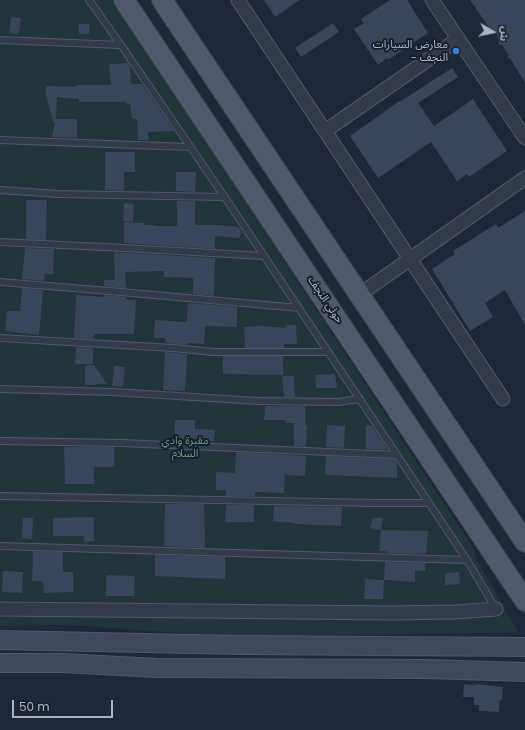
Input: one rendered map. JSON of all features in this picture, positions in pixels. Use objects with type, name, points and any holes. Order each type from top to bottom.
[{"type":"main road","name":"حولي النجف","points":[[124,0],[525,601]]},
{"type":"main road","points":[[162,0],[525,542]]},
{"type":"main road","points":[[0,640],[247,645],[525,647]]},
{"type":"main road","points":[[0,663],[62,663],[158,668],[425,669],[525,672]]},
{"type":"street","points":[[238,0],[503,399]]},
{"type":"street","points":[[432,0],[525,138]]},
{"type":"street","points":[[325,131],[458,39]]},
{"type":"street","points":[[359,294],[525,178]]},
{"type":"street","points":[[0,609],[384,613],[455,612],[496,609]]},
{"type":"lane","points":[[89,0],[299,308],[467,560],[496,609]]},
{"type":"lane","points":[[0,40],[121,45]]},
{"type":"lane","points":[[0,140],[190,147]]},
{"type":"lane","points":[[0,190],[58,194],[224,198]]},
{"type":"lane","points":[[0,242],[263,256]]},
{"type":"lane","points":[[0,282],[299,308]]},
{"type":"lane","points":[[0,338],[173,348],[213,352],[328,352]]},
{"type":"lane","points":[[0,388],[113,392],[258,401],[338,402],[360,400]]},
{"type":"lane","points":[[0,441],[121,443],[397,455]]},
{"type":"lane","points":[[0,496],[429,503]]},
{"type":"lane","points":[[0,546],[467,560]]},
{"type":"green space","name":"مقبرة وادي السلام","points":[[0,0],[112,0],[473,547],[476,558],[518,632],[234,637],[71,625],[0,626]]},
{"type":"building","points":[[264,0],[300,0],[275,17]]},
{"type":"building","points":[[390,0],[407,0],[428,33],[378,65],[354,29],[364,23],[361,19]]},
{"type":"building","points":[[470,0],[525,0],[525,83],[510,58],[508,58],[508,54],[502,45],[499,45],[497,32],[493,33]]},
{"type":"building","points":[[11,17],[21,18],[19,34],[9,33]]},
{"type":"building","points":[[333,23],[339,32],[301,57],[295,48]]},
{"type":"building","points":[[79,24],[89,24],[89,34],[79,34]]},
{"type":"building","points":[[109,63],[128,63],[130,66],[131,84],[142,84],[174,131],[148,132],[149,140],[138,140],[137,119],[132,118],[130,104],[127,104],[127,102],[79,102],[79,99],[57,97],[56,119],[77,119],[77,138],[52,137],[55,122],[53,122],[46,95],[46,86],[76,87],[76,85],[111,85]]},
{"type":"building","points":[[452,68],[458,77],[418,103],[434,126],[473,99],[507,151],[469,177],[467,174],[457,181],[431,142],[378,178],[350,136],[401,100]]},
{"type":"building","points":[[105,152],[135,152],[135,172],[124,172],[124,191],[105,190]]},
{"type":"building","points":[[176,172],[196,172],[195,192],[176,191]]},
{"type":"building","points":[[26,200],[47,200],[46,240],[26,239]]},
{"type":"building","points":[[177,201],[195,201],[195,225],[239,227],[241,230],[240,238],[215,236],[215,249],[124,243],[124,222],[144,223],[144,225],[155,226],[177,226]]},
{"type":"building","points":[[124,203],[134,204],[133,222],[123,221]]},
{"type":"building","points":[[525,211],[525,325],[505,290],[485,303],[493,317],[470,331],[432,269],[455,254],[453,251],[496,224],[498,228]]},
{"type":"building","points":[[25,248],[54,249],[53,274],[45,274],[44,281],[22,279]]},
{"type":"building","points":[[114,252],[215,258],[214,296],[193,294],[193,278],[164,277],[164,271],[125,272],[126,288],[104,286],[104,280],[115,280]]},
{"type":"building","points":[[22,288],[43,290],[39,335],[5,331],[7,311],[20,311]]},
{"type":"building","points":[[76,295],[104,297],[104,295],[126,297],[126,300],[136,300],[134,334],[94,334],[94,339],[74,338]]},
{"type":"building","points":[[188,303],[237,307],[237,327],[205,326],[204,344],[188,343],[187,345],[166,343],[165,338],[154,338],[155,320],[187,322]]},
{"type":"building","points":[[286,325],[296,325],[297,344],[284,344],[284,348],[245,348],[244,327],[262,326],[286,328]]},
{"type":"building","points":[[76,347],[93,348],[93,364],[75,364]]},
{"type":"building","points":[[165,352],[187,354],[185,391],[163,390]]},
{"type":"building","points":[[223,356],[283,356],[283,375],[223,374]]},
{"type":"building","points":[[85,365],[94,365],[107,384],[85,385]]},
{"type":"building","points":[[114,366],[125,367],[123,387],[112,386]]},
{"type":"building","points":[[335,374],[337,388],[316,388],[315,375]]},
{"type":"building","points":[[282,376],[294,376],[295,397],[284,397]]},
{"type":"building","points":[[265,406],[305,406],[305,425],[307,425],[306,447],[294,446],[294,423],[285,423],[285,420],[264,420]]},
{"type":"building","points":[[175,420],[195,420],[195,429],[215,430],[214,441],[175,439]]},
{"type":"building","points":[[327,425],[345,426],[344,448],[326,447]]},
{"type":"building","points":[[366,425],[372,426],[388,450],[366,449]]},
{"type":"building","points":[[64,447],[114,447],[114,467],[94,467],[94,484],[65,484]]},
{"type":"building","points":[[236,452],[306,456],[305,476],[285,475],[284,493],[255,492],[255,496],[226,496],[226,490],[216,490],[216,472],[235,473]]},
{"type":"building","points":[[326,456],[395,459],[397,463],[397,478],[325,475]]},
{"type":"building","points":[[165,504],[204,504],[205,548],[164,546]]},
{"type":"building","points":[[226,505],[254,505],[254,522],[225,522]]},
{"type":"building","points":[[274,506],[342,507],[341,526],[294,524],[273,521]]},
{"type":"building","points":[[94,517],[94,541],[84,542],[84,536],[53,536],[53,518]]},
{"type":"building","points":[[23,518],[33,518],[32,539],[22,538]]},
{"type":"building","points":[[373,518],[383,518],[381,530],[370,528]]},
{"type":"building","points":[[381,530],[428,531],[426,554],[386,553],[386,551],[379,551]]},
{"type":"building","points":[[33,551],[63,552],[63,572],[73,572],[73,592],[44,593],[43,581],[32,581]]},
{"type":"building","points":[[155,555],[225,557],[225,579],[155,576]]},
{"type":"building","points":[[385,562],[426,563],[425,571],[415,570],[415,582],[384,580]]},
{"type":"building","points":[[3,571],[23,572],[22,593],[2,592]]},
{"type":"building","points":[[459,572],[460,584],[445,585],[445,573]]},
{"type":"building","points":[[106,575],[135,576],[134,596],[106,596]]},
{"type":"building","points":[[365,579],[384,580],[383,599],[364,599]]},
{"type":"building","points":[[464,684],[503,687],[499,712],[479,711],[479,705],[474,705],[474,697],[463,697]]},
{"type":"place","name":"معارض السيارات - النجف","points":[[456,51]]}]
